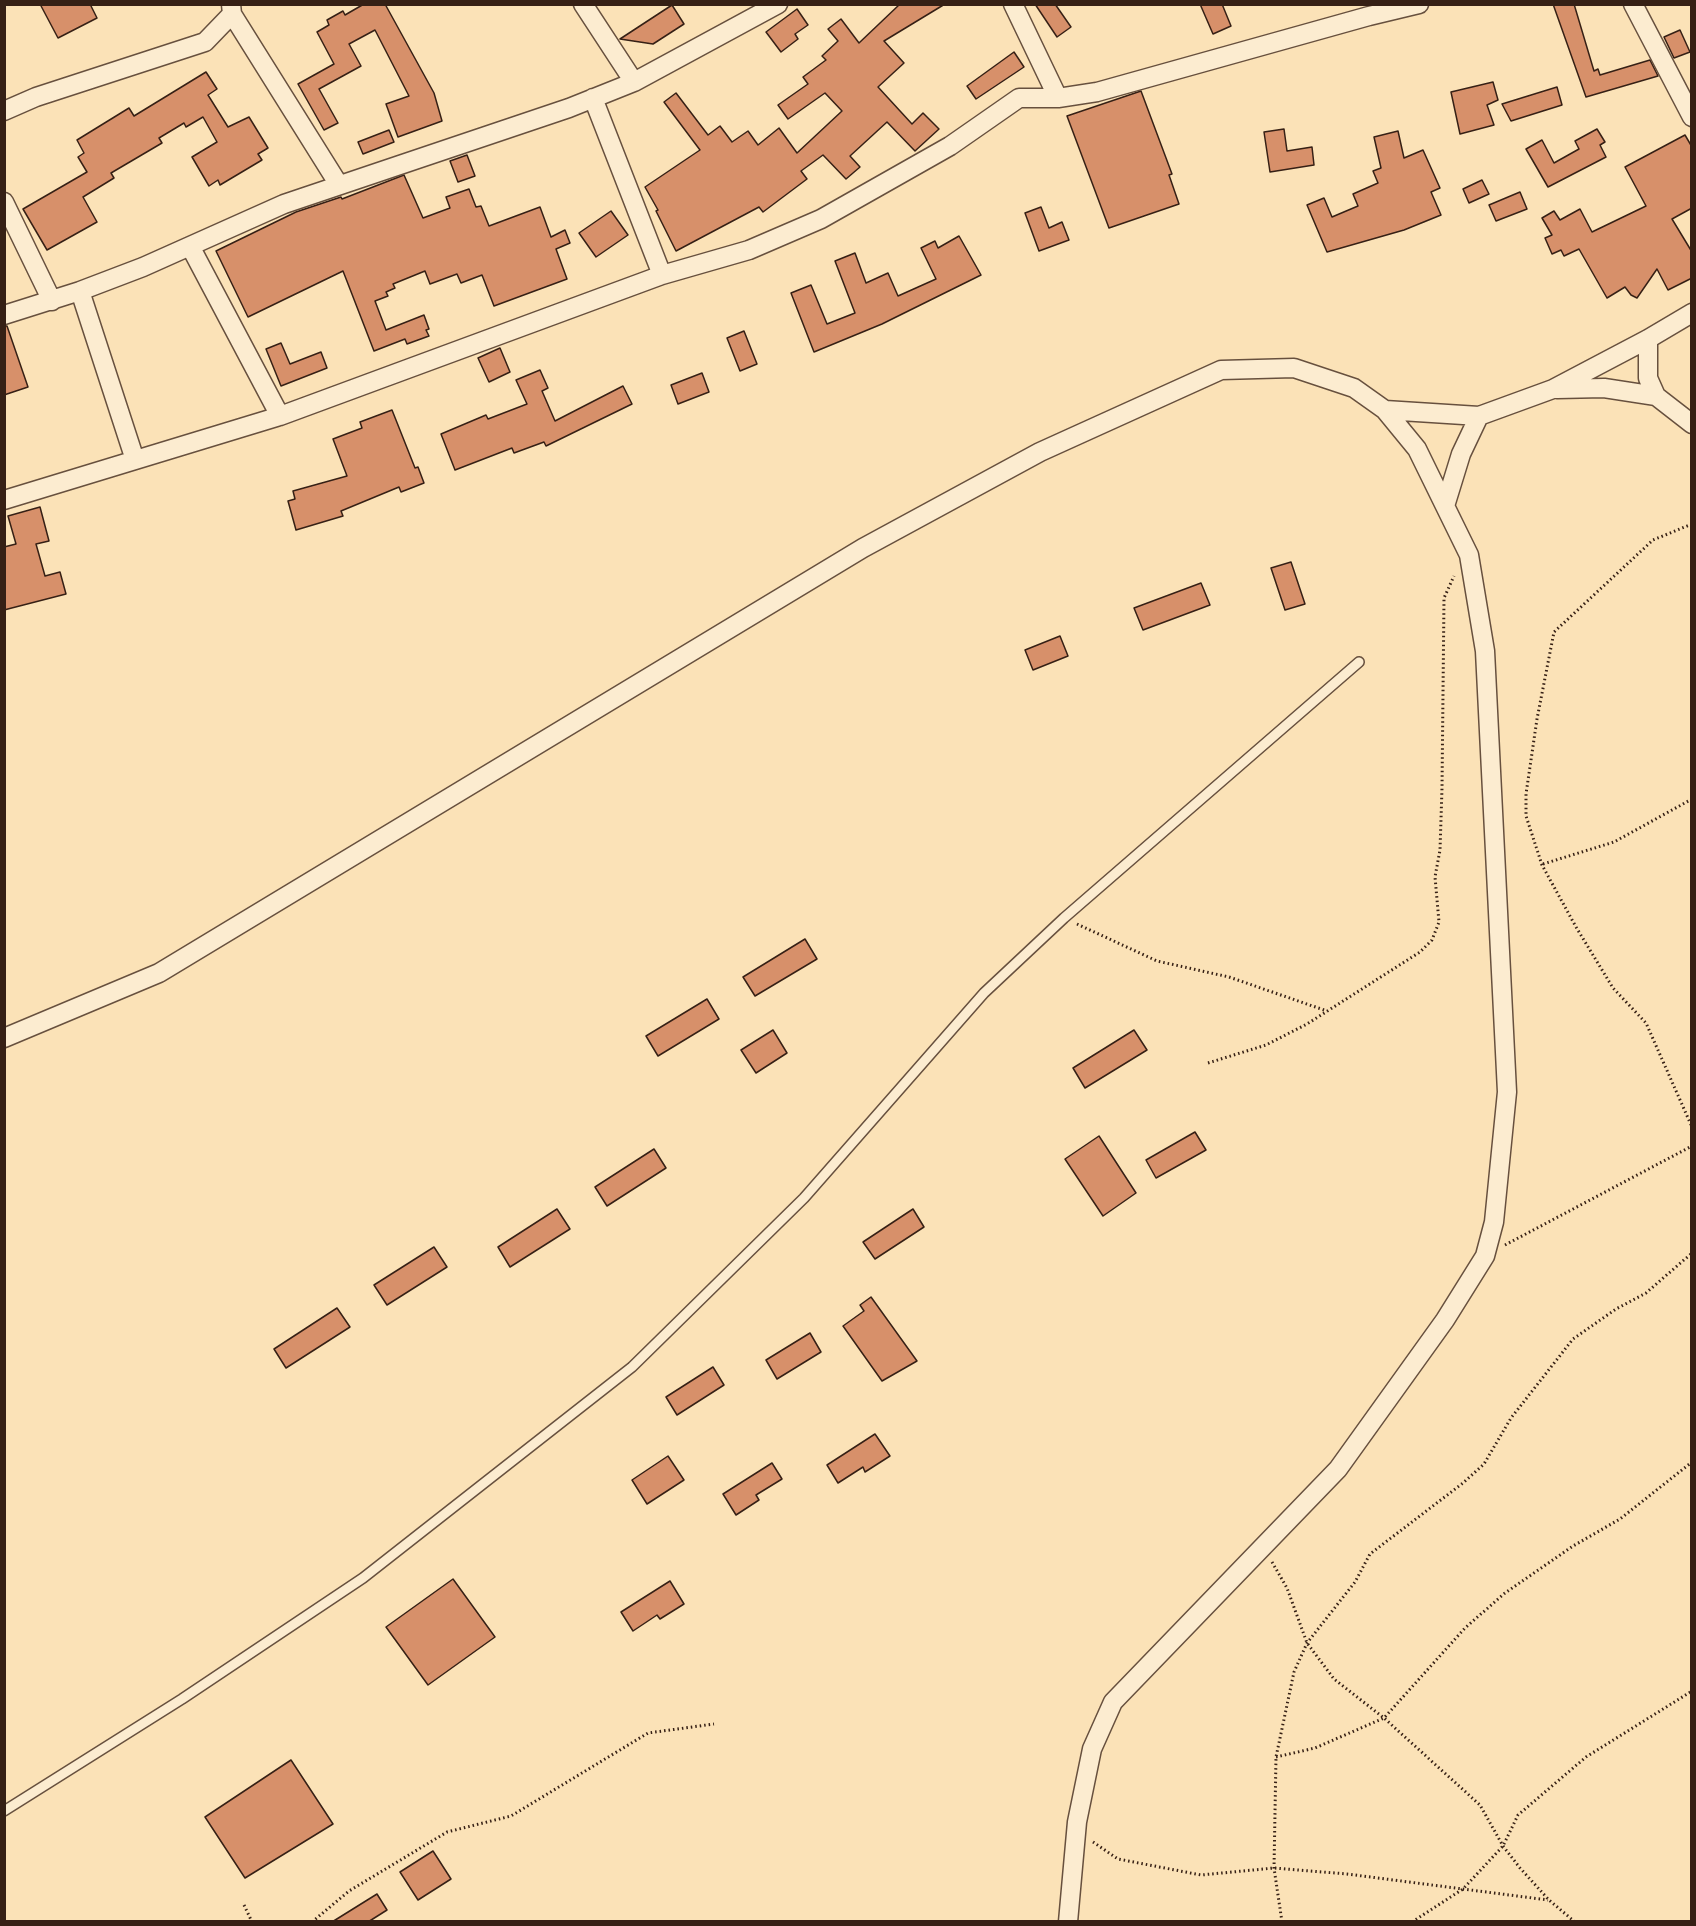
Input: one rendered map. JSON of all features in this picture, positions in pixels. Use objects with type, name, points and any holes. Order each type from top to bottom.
[{"type":"street","points":[[584,4],[634,82]]},
{"type":"street","points":[[4,315],[80,291],[284,204],[399,167],[593,99],[634,82],[778,4]]},
{"type":"street","points":[[1013,4],[1058,98]]},
{"type":"street","points":[[4,500],[279,416],[662,275],[749,250],[821,219],[950,146],[1019,98],[1058,98],[1097,92],[1419,4]]},
{"type":"street","points":[[1633,4],[1692,117]]},
{"type":"street","points":[[4,111],[36,97],[205,42],[232,9],[339,185]]},
{"type":"street","points":[[593,99],[662,275]]},
{"type":"street","points":[[4,202],[52,301]]},
{"type":"street","points":[[190,246],[279,416]]},
{"type":"street","points":[[80,291],[135,460]]},
{"type":"street","points":[[1385,411],[1479,416],[1552,389],[1648,339],[1692,313]]},
{"type":"street","points":[[1648,339],[1648,378],[1656,396],[1692,424]]},
{"type":"street","points":[[4,1038],[159,973],[863,548],[1040,452],[1221,370],[1294,368],[1354,388],[1385,411],[1417,449],[1469,555],[1485,651],[1507,1092],[1494,1222],[1485,1256],[1445,1320],[1338,1469],[1113,1702],[1092,1749],[1076,1831],[1068,1922]]},
{"type":"street","points":[[1552,389],[1605,388],[1656,396]]},
{"type":"street","points":[[1444,506],[1461,454],[1479,416]]},
{"type":"lane","points":[[4,1811],[182,1699],[363,1578],[632,1367],[804,1198],[984,993],[1064,918],[1359,662]]},
{"type":"path","points":[[1692,524],[1653,540],[1554,632],[1537,719],[1526,794],[1526,816],[1542,865],[1613,988],[1646,1023],[1692,1127]]},
{"type":"path","points":[[1208,1063],[1266,1045],[1327,1011],[1420,952],[1432,940],[1439,922],[1435,878],[1440,850],[1442,788],[1444,598],[1450,582]]},
{"type":"path","points":[[1542,865],[1614,842],[1692,799]]},
{"type":"path","points":[[1064,918],[1157,961],[1229,977],[1327,1011]]},
{"type":"path","points":[[1485,1256],[1692,1146]]},
{"type":"path","points":[[1282,1922],[1274,1868],[1276,1757],[1294,1672],[1307,1643],[1355,1582],[1370,1554],[1464,1483],[1484,1464],[1511,1418],[1573,1339],[1616,1309],[1646,1293],[1692,1253]]},
{"type":"path","points":[[1276,1757],[1315,1748],[1384,1718],[1465,1628],[1505,1593],[1572,1546],[1620,1519],[1692,1462]]},
{"type":"path","points":[[1263,1548],[1287,1588],[1307,1643],[1334,1679],[1384,1718],[1480,1805],[1503,1846],[1549,1900],[1575,1922]]},
{"type":"path","points":[[1412,1922],[1463,1889],[1503,1846],[1518,1815],[1586,1757],[1692,1691]]},
{"type":"path","points":[[312,1922],[349,1891],[447,1833],[511,1816],[648,1733],[714,1724]]},
{"type":"path","points":[[1076,1831],[1118,1859],[1201,1875],[1274,1868],[1549,1900]]},
{"type":"path","points":[[244,1905],[252,1922]]},
{"type":"building","points":[[40,4],[90,4],[97,18],[58,38]]},
{"type":"building","points":[[364,4],[385,4],[434,93],[442,121],[398,137],[386,104],[409,96],[375,30],[349,44],[361,66],[319,89],[338,123],[324,130],[298,84],[334,64],[317,32],[329,25],[327,20],[343,11],[345,15]]},
{"type":"building","points":[[900,4],[945,4],[884,41],[904,63],[878,87],[912,124],[923,113],[939,129],[915,151],[887,122],[850,156],[860,167],[846,179],[823,155],[801,171],[807,179],[763,212],[759,207],[676,251],[645,187],[700,150],[664,102],[676,93],[708,135],[720,126],[732,142],[748,131],[758,145],[779,128],[797,153],[842,111],[825,93],[788,119],[778,105],[808,84],[803,77],[826,60],[822,56],[838,41],[828,29],[841,19],[859,43]]},
{"type":"building","points":[[1035,4],[1055,4],[1071,27],[1057,37]]},
{"type":"building","points":[[1200,4],[1222,4],[1231,26],[1213,34]]},
{"type":"building","points":[[1553,4],[1574,4],[1594,71],[1598,69],[1600,75],[1650,60],[1658,76],[1586,97]]},
{"type":"building","points":[[672,5],[684,24],[653,44],[620,39]]},
{"type":"building","points":[[797,9],[808,25],[795,34],[798,39],[781,52],[766,32]]},
{"type":"building","points":[[1680,30],[1690,52],[1674,58],[1664,37]]},
{"type":"building","points":[[1014,52],[1024,67],[976,99],[967,86]]},
{"type":"building","points":[[206,72],[217,89],[208,95],[228,127],[249,117],[268,148],[258,154],[262,160],[220,185],[218,180],[209,186],[192,157],[217,142],[203,117],[186,127],[184,123],[159,138],[162,143],[111,173],[114,178],[83,197],[97,222],[47,250],[23,209],[87,172],[78,157],[84,153],[77,140],[129,108],[134,116]]},
{"type":"building","points":[[1493,82],[1498,100],[1487,105],[1494,125],[1460,134],[1451,92]]},
{"type":"building","points":[[1557,87],[1562,105],[1511,121],[1502,104]]},
{"type":"building","points":[[1141,91],[1172,174],[1169,175],[1179,204],[1109,228],[1067,116]]},
{"type":"building","points":[[1284,129],[1287,151],[1312,147],[1314,165],[1270,172],[1264,132]]},
{"type":"building","points":[[1597,129],[1605,142],[1600,145],[1606,157],[1548,187],[1526,149],[1542,140],[1554,163],[1579,149],[1575,141]]},
{"type":"building","points":[[389,130],[394,142],[363,154],[358,142]]},
{"type":"building","points":[[1398,131],[1404,158],[1423,150],[1440,188],[1431,192],[1441,215],[1404,230],[1327,252],[1307,205],[1324,198],[1332,217],[1358,206],[1353,194],[1378,183],[1373,171],[1381,168],[1374,137]]},
{"type":"building","points":[[1685,135],[1692,147],[1692,208],[1672,219],[1692,252],[1692,278],[1668,290],[1657,269],[1637,298],[1631,295],[1625,287],[1607,298],[1579,249],[1564,256],[1561,250],[1552,254],[1545,238],[1552,235],[1542,218],[1554,211],[1560,220],[1580,209],[1592,232],[1646,206],[1625,167]]},
{"type":"building","points":[[467,155],[475,176],[458,182],[450,161]]},
{"type":"building","points":[[404,175],[423,218],[450,208],[446,197],[469,189],[476,207],[481,206],[489,226],[540,207],[551,237],[565,230],[570,243],[556,249],[567,279],[494,306],[482,275],[461,283],[457,274],[430,284],[425,271],[393,284],[395,288],[386,292],[388,296],[375,301],[386,330],[424,315],[429,336],[407,344],[405,339],[374,351],[343,271],[248,317],[216,251],[296,212],[341,197],[342,199]]},
{"type":"building","points":[[1482,180],[1489,194],[1469,203],[1463,189]]},
{"type":"building","points":[[1520,192],[1527,209],[1496,221],[1489,205]]},
{"type":"building","points":[[1041,207],[1049,228],[1062,222],[1069,240],[1039,251],[1025,213]]},
{"type":"building","points":[[611,211],[628,235],[596,257],[579,233]]},
{"type":"building","points":[[959,236],[981,275],[882,324],[814,352],[791,293],[811,285],[827,324],[855,313],[835,261],[855,253],[866,283],[888,273],[898,296],[936,279],[921,248],[935,241],[938,248]]},
{"type":"building","points":[[4,326],[7,326],[28,387],[4,395]]},
{"type":"building","points":[[744,331],[757,364],[740,371],[727,338]]},
{"type":"building","points":[[281,343],[290,364],[321,352],[327,368],[281,386],[266,349]]},
{"type":"building","points":[[500,348],[510,372],[489,382],[478,358]]},
{"type":"building","points":[[540,370],[548,388],[542,391],[555,421],[623,386],[632,404],[546,446],[544,442],[514,453],[512,448],[455,470],[441,434],[486,415],[488,419],[527,404],[516,380]]},
{"type":"building","points":[[702,373],[709,392],[678,404],[671,385]]},
{"type":"building","points":[[392,410],[415,468],[418,467],[424,483],[401,492],[399,487],[341,511],[343,516],[296,530],[288,501],[295,499],[293,491],[347,476],[333,439],[362,428],[360,422]]},
{"type":"building","points":[[40,507],[49,541],[36,544],[45,576],[60,572],[66,594],[4,610],[4,547],[16,544],[8,516]]},
{"type":"building","points":[[1291,562],[1305,604],[1285,610],[1271,568]]},
{"type":"building","points":[[1201,583],[1210,605],[1143,630],[1134,608]]},
{"type":"building","points":[[1060,636],[1068,656],[1033,670],[1025,650]]},
{"type":"building","points":[[805,939],[817,959],[755,996],[743,977]]},
{"type":"building","points":[[707,999],[719,1019],[658,1056],[646,1036]]},
{"type":"building","points":[[773,1030],[787,1053],[756,1073],[741,1050]]},
{"type":"building","points":[[1134,1030],[1147,1050],[1085,1088],[1073,1068]]},
{"type":"building","points":[[1195,1132],[1206,1150],[1156,1178],[1146,1160]]},
{"type":"building","points":[[1099,1136],[1136,1193],[1103,1216],[1065,1159]]},
{"type":"building","points":[[654,1149],[666,1168],[607,1206],[595,1187]]},
{"type":"building","points":[[557,1209],[570,1229],[510,1267],[498,1247]]},
{"type":"building","points":[[913,1209],[924,1227],[875,1259],[863,1242]]},
{"type":"building","points":[[434,1247],[447,1267],[387,1305],[374,1285]]},
{"type":"building","points":[[871,1297],[917,1361],[882,1381],[843,1326],[864,1311],[860,1305]]},
{"type":"building","points":[[337,1308],[350,1327],[286,1368],[274,1349]]},
{"type":"building","points":[[810,1333],[821,1352],[777,1379],[766,1360]]},
{"type":"building","points":[[713,1367],[724,1385],[677,1415],[666,1397]]},
{"type":"building","points":[[875,1434],[890,1456],[865,1472],[863,1467],[838,1483],[827,1465]]},
{"type":"building","points":[[668,1456],[684,1480],[647,1504],[632,1480]]},
{"type":"building","points":[[772,1463],[782,1479],[756,1495],[759,1500],[736,1515],[723,1494]]},
{"type":"building","points":[[453,1579],[495,1637],[428,1685],[386,1627]]},
{"type":"building","points":[[670,1581],[684,1604],[660,1619],[657,1615],[633,1631],[621,1612]]},
{"type":"building","points":[[291,1760],[333,1824],[245,1878],[205,1817]]},
{"type":"building","points":[[433,1851],[451,1879],[418,1900],[400,1872]]},
{"type":"building","points":[[377,1894],[387,1910],[368,1922],[332,1922]]}]
